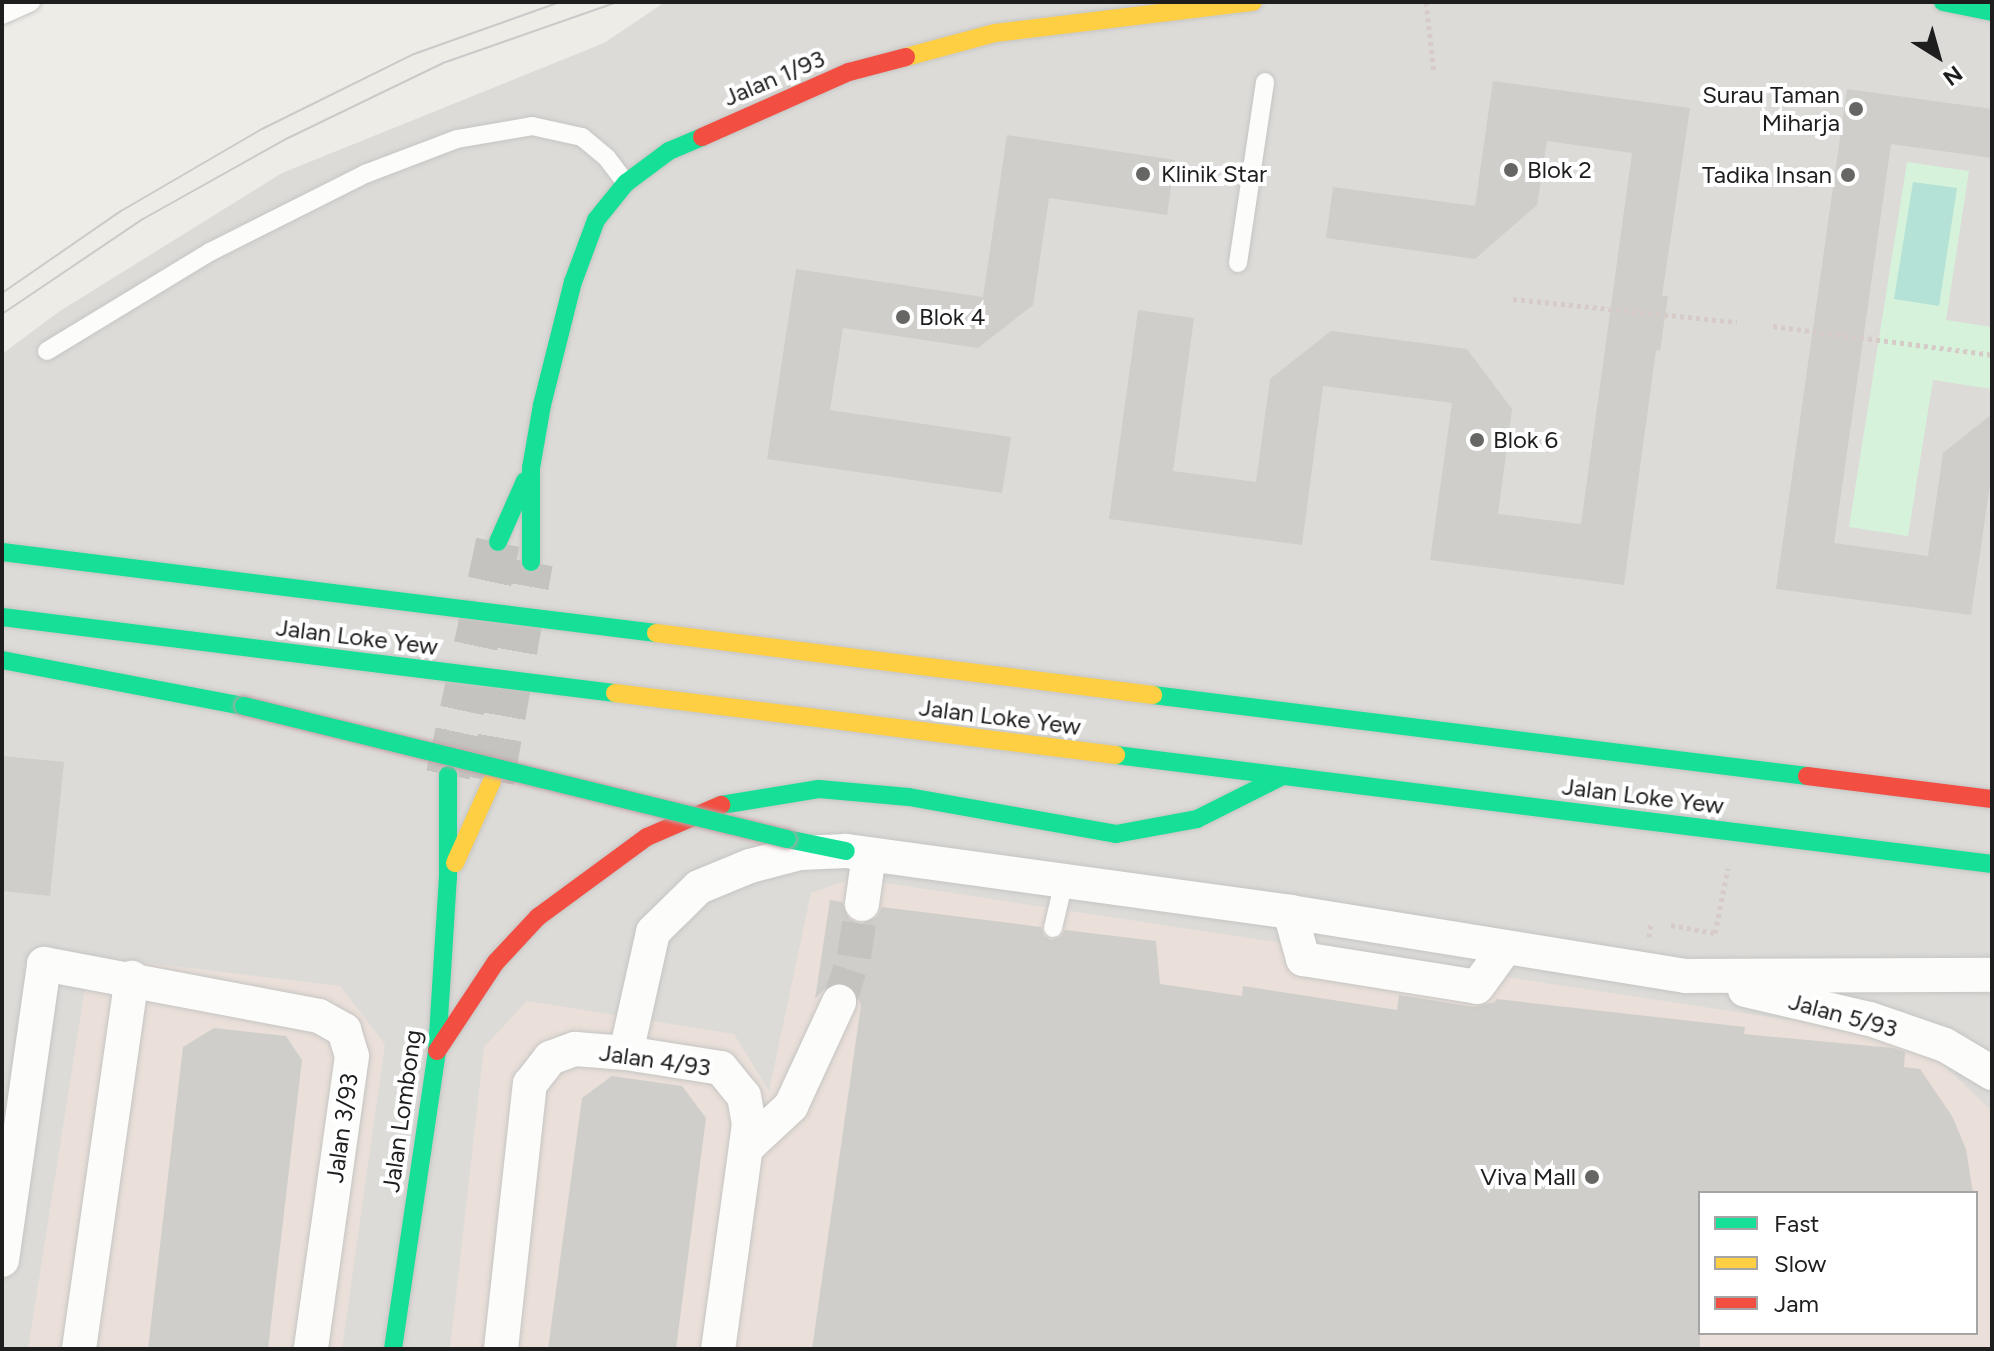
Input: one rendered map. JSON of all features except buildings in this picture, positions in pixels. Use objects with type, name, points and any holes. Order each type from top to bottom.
[{"type":"main road","name":"Jalan 1/93","points":[[531,468],[542,405],[573,282],[596,220],[626,183],[669,151],[849,72],[995,33],[1253,2]]},
{"type":"main road","points":[[1943,2],[1992,12]]},
{"type":"main road","points":[[498,542],[531,468]]},
{"type":"main road","points":[[531,468],[531,562]]},
{"type":"main road","name":"Jalan Loke Yew","points":[[2,552],[1992,799]]},
{"type":"main road","name":"Jalan Loke Yew","points":[[2,617],[1992,864]]},
{"type":"main road","points":[[2,660],[244,706],[787,839],[857,853]]},
{"type":"main road","name":"Jalan Lombong","points":[[393,1349],[437,1051],[448,878],[448,775]]},
{"type":"main road","points":[[437,1051],[496,962],[538,917],[647,837],[707,808],[765,795],[819,789],[909,797],[1116,834],[1197,819],[1283,776]]},
{"type":"main road","name":"Jalan Lombong","points":[[448,878],[492,781]]},
{"type":"street","points":[[626,1053],[653,932],[699,887],[750,866],[800,853],[857,853],[1290,912],[1686,976],[1992,975]]},
{"type":"street","points":[[857,853],[862,904]]},
{"type":"street","name":"Jalan 3/93","points":[[2,1260],[44,964],[132,978],[319,1016],[344,1030],[352,1056],[311,1349]]},
{"type":"street","name":"Jalan 5/93","points":[[1686,976],[1870,1019],[1945,1045],[1992,1073]]},
{"type":"street","points":[[79,1349],[132,978]]},
{"type":"street","points":[[746,1148],[791,1106],[839,1002]]},
{"type":"street","name":"Jalan 4/93","points":[[501,1349],[530,1084],[550,1058],[575,1049],[626,1053],[721,1068],[744,1096],[749,1124],[718,1349]]},
{"type":"lane","points":[[2,15],[31,2]]},
{"type":"lane","points":[[1238,263],[1265,82]]},
{"type":"lane","points":[[47,351],[210,252],[365,174],[457,139],[532,126],[582,137],[607,158],[626,183]]},
{"type":"lane","points":[[1053,928],[1064,881]]},
{"type":"path","points":[[1426,2],[1434,72]]},
{"type":"path","points":[[1513,299],[1737,322]]},
{"type":"path","points":[[1773,326],[1992,355]]},
{"type":"path","points":[[1671,925],[1715,933],[1735,832]]},
{"type":"shaded area","points":[[665,2],[1992,2],[1992,1349],[2,1349],[2,354],[60,311],[282,173],[604,43]]},
{"type":"shaded area","points":[[1913,182],[1957,188],[1939,306],[1894,299]]},
{"type":"shaded area","points":[[853,878],[1876,1033],[1937,1059],[1992,1111],[1992,1349],[450,1349],[484,1047],[527,1001],[734,1034],[769,1091],[811,893]]},
{"type":"shaded area","points":[[90,956],[340,986],[385,1044],[342,1349],[28,1349]]},
{"type":"green space","points":[[1907,162],[1969,171],[1946,320],[1992,327],[1992,389],[1933,380],[1908,536],[1849,527]]},
{"type":"tunnel","points":[[448,775],[498,542]]},
{"type":"tunnel","points":[[492,781],[531,562]]},
{"type":"tunnel","points":[[839,1002],[854,957],[862,904]]},
{"type":"tram line","points":[[2,293],[121,211],[262,129],[414,54],[560,2]]},
{"type":"tram line","points":[[2,314],[143,219],[286,139],[443,63],[617,2]]},
{"type":"traffic: fast","points":[[1943,2],[1992,12]]},
{"type":"traffic: fast","points":[[531,562],[531,468],[542,405],[573,282],[596,220],[626,183],[669,151],[702,137]]},
{"type":"traffic: fast","points":[[498,542],[525,481]]},
{"type":"traffic: fast","points":[[2,552],[656,633]]},
{"type":"traffic: fast","points":[[2,617],[615,693]]},
{"type":"traffic: fast","points":[[2,660],[244,706]]},
{"type":"traffic: fast","points":[[1153,695],[1807,776]]},
{"type":"traffic: fast","points":[[244,706],[787,839]]},
{"type":"traffic: fast","points":[[1116,755],[1992,864]]},
{"type":"traffic: fast","points":[[393,1349],[437,1051],[448,878],[448,775]]},
{"type":"traffic: fast","points":[[721,805],[819,789],[909,797],[1116,834],[1197,819],[1283,776]]},
{"type":"traffic: fast","points":[[787,839],[846,851]]},
{"type":"traffic: slow","points":[[906,57],[995,33],[1253,2]]},
{"type":"traffic: slow","points":[[656,633],[1153,695]]},
{"type":"traffic: slow","points":[[615,693],[1116,755]]},
{"type":"traffic: slow","points":[[455,863],[492,781]]},
{"type":"traffic: jam","points":[[702,137],[849,72],[906,57]]},
{"type":"traffic: jam","points":[[1807,776],[1992,799]]},
{"type":"traffic: jam","points":[[437,1051],[496,962],[538,917],[647,837],[721,805]]},
{"type":"place","name":"Surau Taman Miharja","points":[[1856,109]]},
{"type":"place","name":"Blok 2","points":[[1511,170]]},
{"type":"place","name":"Klinik Star","points":[[1143,174]]},
{"type":"place","name":"Tadika Insan","points":[[1848,175]]},
{"type":"place","name":"Blok 4","points":[[903,317]]},
{"type":"place","name":"Blok 6","points":[[1477,440]]},
{"type":"place","name":"Viva Mall","points":[[1592,1177]]}]
